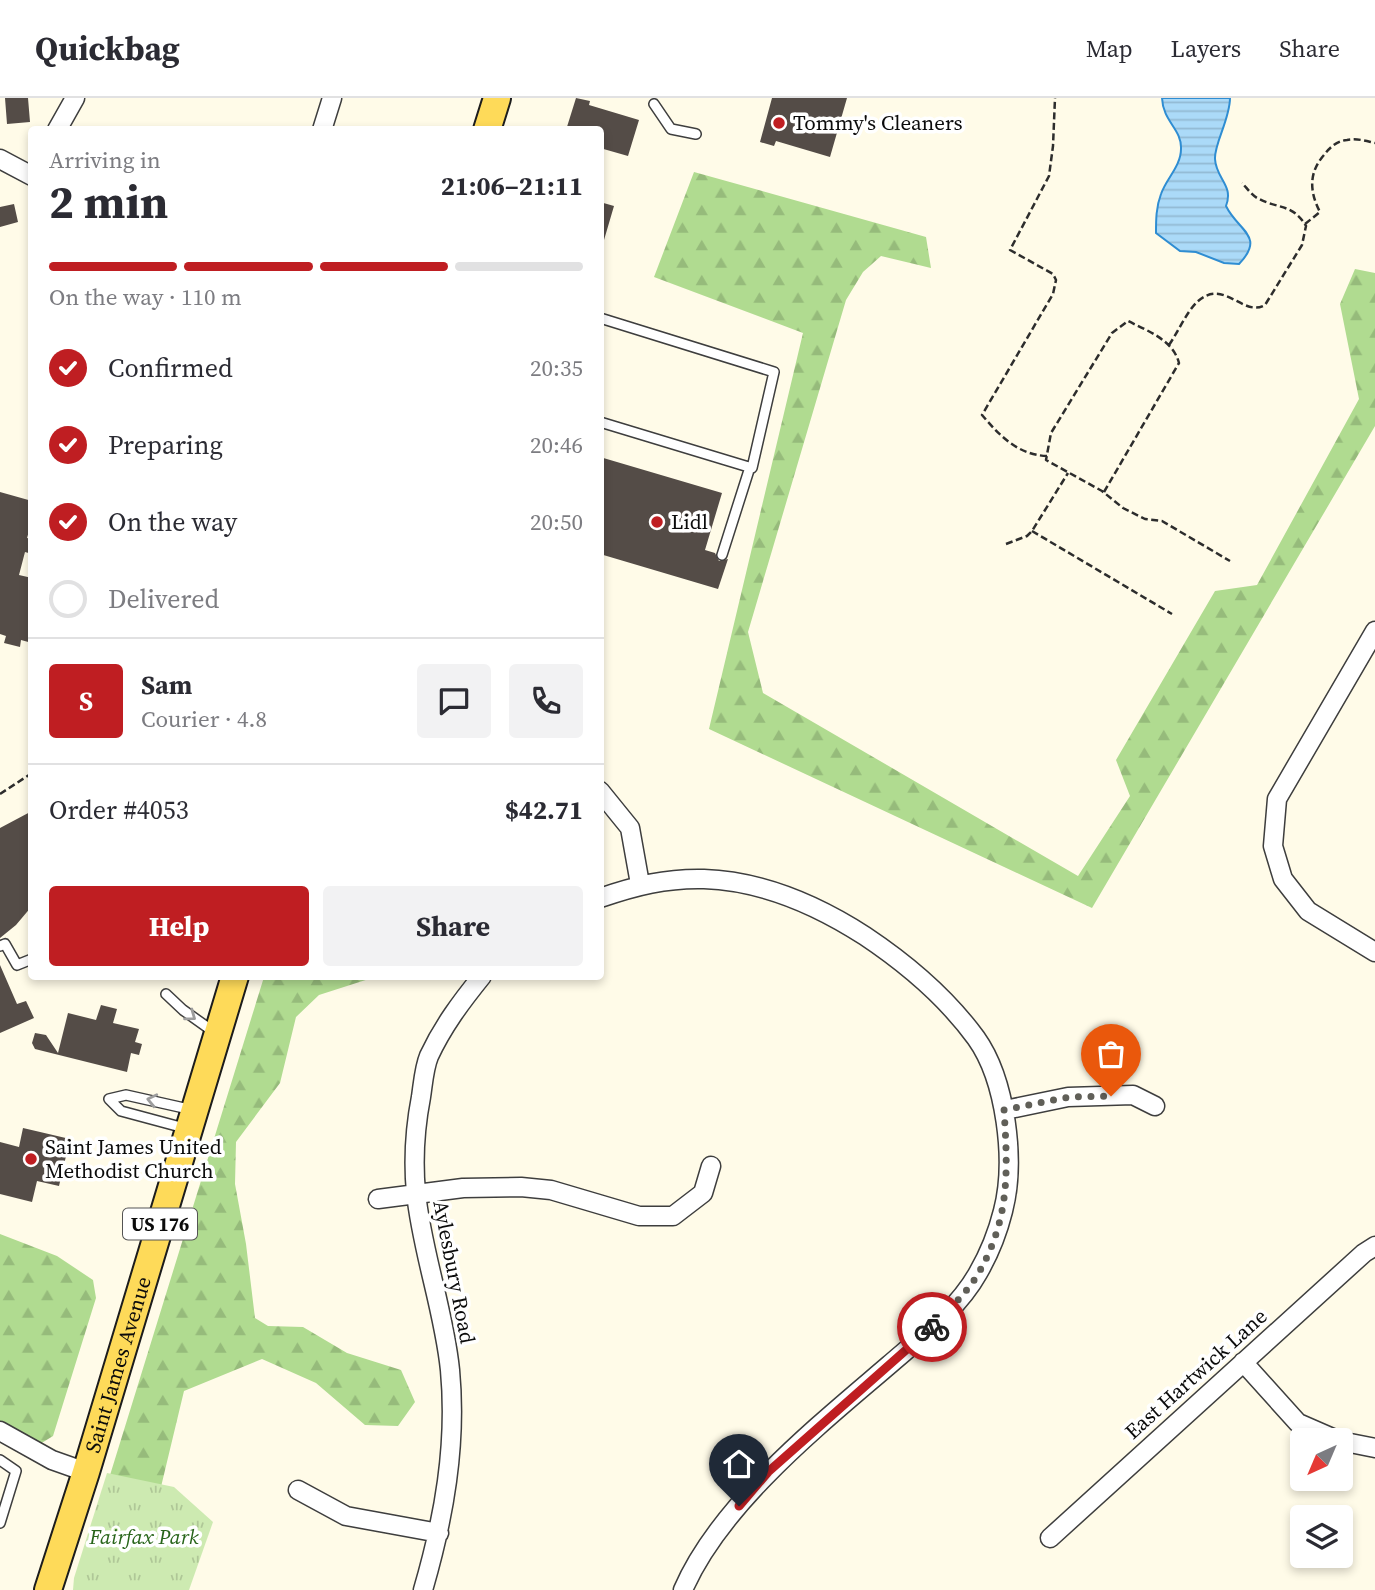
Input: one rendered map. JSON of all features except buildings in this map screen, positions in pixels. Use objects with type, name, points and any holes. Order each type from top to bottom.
[{"type":"main road","points":[[489,126],[497,98]]},
{"type":"main road","name":"Saint James Avenue","points":[[48,1590],[234,980]]},
{"type":"street","points":[[59,126],[75,98]]},
{"type":"street","points":[[323,126],[332,98]]},
{"type":"street","points":[[0,159],[28,173]]},
{"type":"street","points":[[1375,631],[1277,799],[1273,846],[1283,878],[1308,911],[1375,953]]},
{"type":"street","points":[[604,796],[630,828],[640,884]]},
{"type":"street","points":[[604,897],[640,884],[704,879],[767,889],[831,914],[911,969],[946,1002],[977,1040],[992,1070],[1004,1110],[1008,1168],[1004,1210],[978,1274],[928,1331],[768,1472],[725,1522],[689,1575],[683,1590]]},
{"type":"street","name":"Aylesbury Road","points":[[423,1590],[439,1533],[448,1481],[452,1434],[450,1370],[416,1194],[414,1153],[418,1109],[428,1059],[453,1011],[479,980]]},
{"type":"street","points":[[1004,1110],[1069,1097],[1133,1095],[1155,1107]]},
{"type":"street","points":[[378,1199],[463,1188],[521,1187],[551,1190],[639,1216],[673,1216],[703,1193],[711,1166]]},
{"type":"street","name":"East Hartwick Lane","points":[[1050,1538],[1364,1253],[1375,1246]]},
{"type":"street","points":[[1243,1362],[1298,1423],[1309,1428]]},
{"type":"street","points":[[0,1432],[52,1460],[86,1472]]},
{"type":"street","points":[[1353,1444],[1375,1448]]},
{"type":"street","points":[[298,1490],[346,1516],[439,1533]]},
{"type":"lane","points":[[654,104],[671,129],[696,134]]},
{"type":"lane","points":[[604,319],[775,372],[752,468],[750,467],[722,555]]},
{"type":"lane","points":[[604,423],[750,467]]},
{"type":"lane","points":[[0,946],[5,944],[17,965],[28,961]]},
{"type":"lane","points":[[166,994],[217,1035]]},
{"type":"lane","points":[[126,1095],[192,1120],[130,1114],[121,1111],[109,1099],[126,1095]]},
{"type":"lane","points":[[0,1460],[16,1471],[0,1523]]},
{"type":"path","points":[[1047,456],[1020,450],[1001,436],[982,415],[1053,294],[1056,279],[1053,274],[1010,250],[1049,176],[1055,98]]},
{"type":"path","points":[[1305,224],[1320,212],[1313,193],[1313,171],[1327,151],[1346,139],[1375,143]]},
{"type":"path","points":[[1169,345],[1194,306],[1207,296],[1224,294],[1259,309],[1265,304],[1306,237],[1305,224],[1301,217],[1290,208],[1257,198],[1242,183]]},
{"type":"path","points":[[1104,492],[1179,363],[1177,355],[1169,345],[1128,321],[1123,322],[1112,333],[1051,433],[1046,460],[1104,492],[1123,508],[1145,519],[1163,521],[1230,561]]},
{"type":"path","points":[[1006,544],[1027,536],[1032,531],[1068,473]]},
{"type":"path","points":[[1032,531],[1172,614]]},
{"type":"path","points":[[0,794],[28,776]]},
{"type":"green space","points":[[694,172],[926,237],[931,268],[881,256],[863,272],[846,300],[748,632],[763,693],[1078,876],[1130,796],[1116,760],[1215,591],[1257,585],[1359,399],[1340,304],[1355,269],[1375,273],[1375,426],[1092,908],[709,729],[803,333],[654,277]]},
{"type":"green space","points":[[263,980],[366,980],[319,995],[296,1017],[280,1083],[236,1142],[235,1184],[255,1318],[268,1326],[303,1327],[347,1353],[401,1370],[415,1402],[398,1426],[365,1425],[316,1383],[262,1359],[184,1391],[160,1491],[81,1569]]},
{"type":"green space","points":[[0,1234],[57,1256],[93,1280],[96,1298],[53,1436],[40,1444],[0,1421]]},
{"type":"green space","name":"Fairfax Park","points":[[107,1473],[174,1487],[213,1522],[189,1590],[73,1590],[74,1578]]},
{"type":"water","points":[[1162,98],[1230,98],[1215,159],[1228,193],[1226,206],[1250,240],[1247,254],[1239,264],[1224,263],[1196,252],[1180,251],[1156,233],[1159,199],[1179,161],[1181,149],[1179,136],[1166,113]]},
{"type":"way so far","points":[[932,1327],[978,1274],[1004,1210],[1008,1168],[1004,1110],[1069,1097],[1111,1096]]},
{"type":"place","name":"Tommy's Cleaners","points":[[779,123]]},
{"type":"place","name":"Lidl","points":[[657,522]]},
{"type":"place","name":"Saint James United Methodist Church","points":[[31,1159]]},
{"type":"route","points":[[739,1506],[768,1472],[932,1327]]}]
